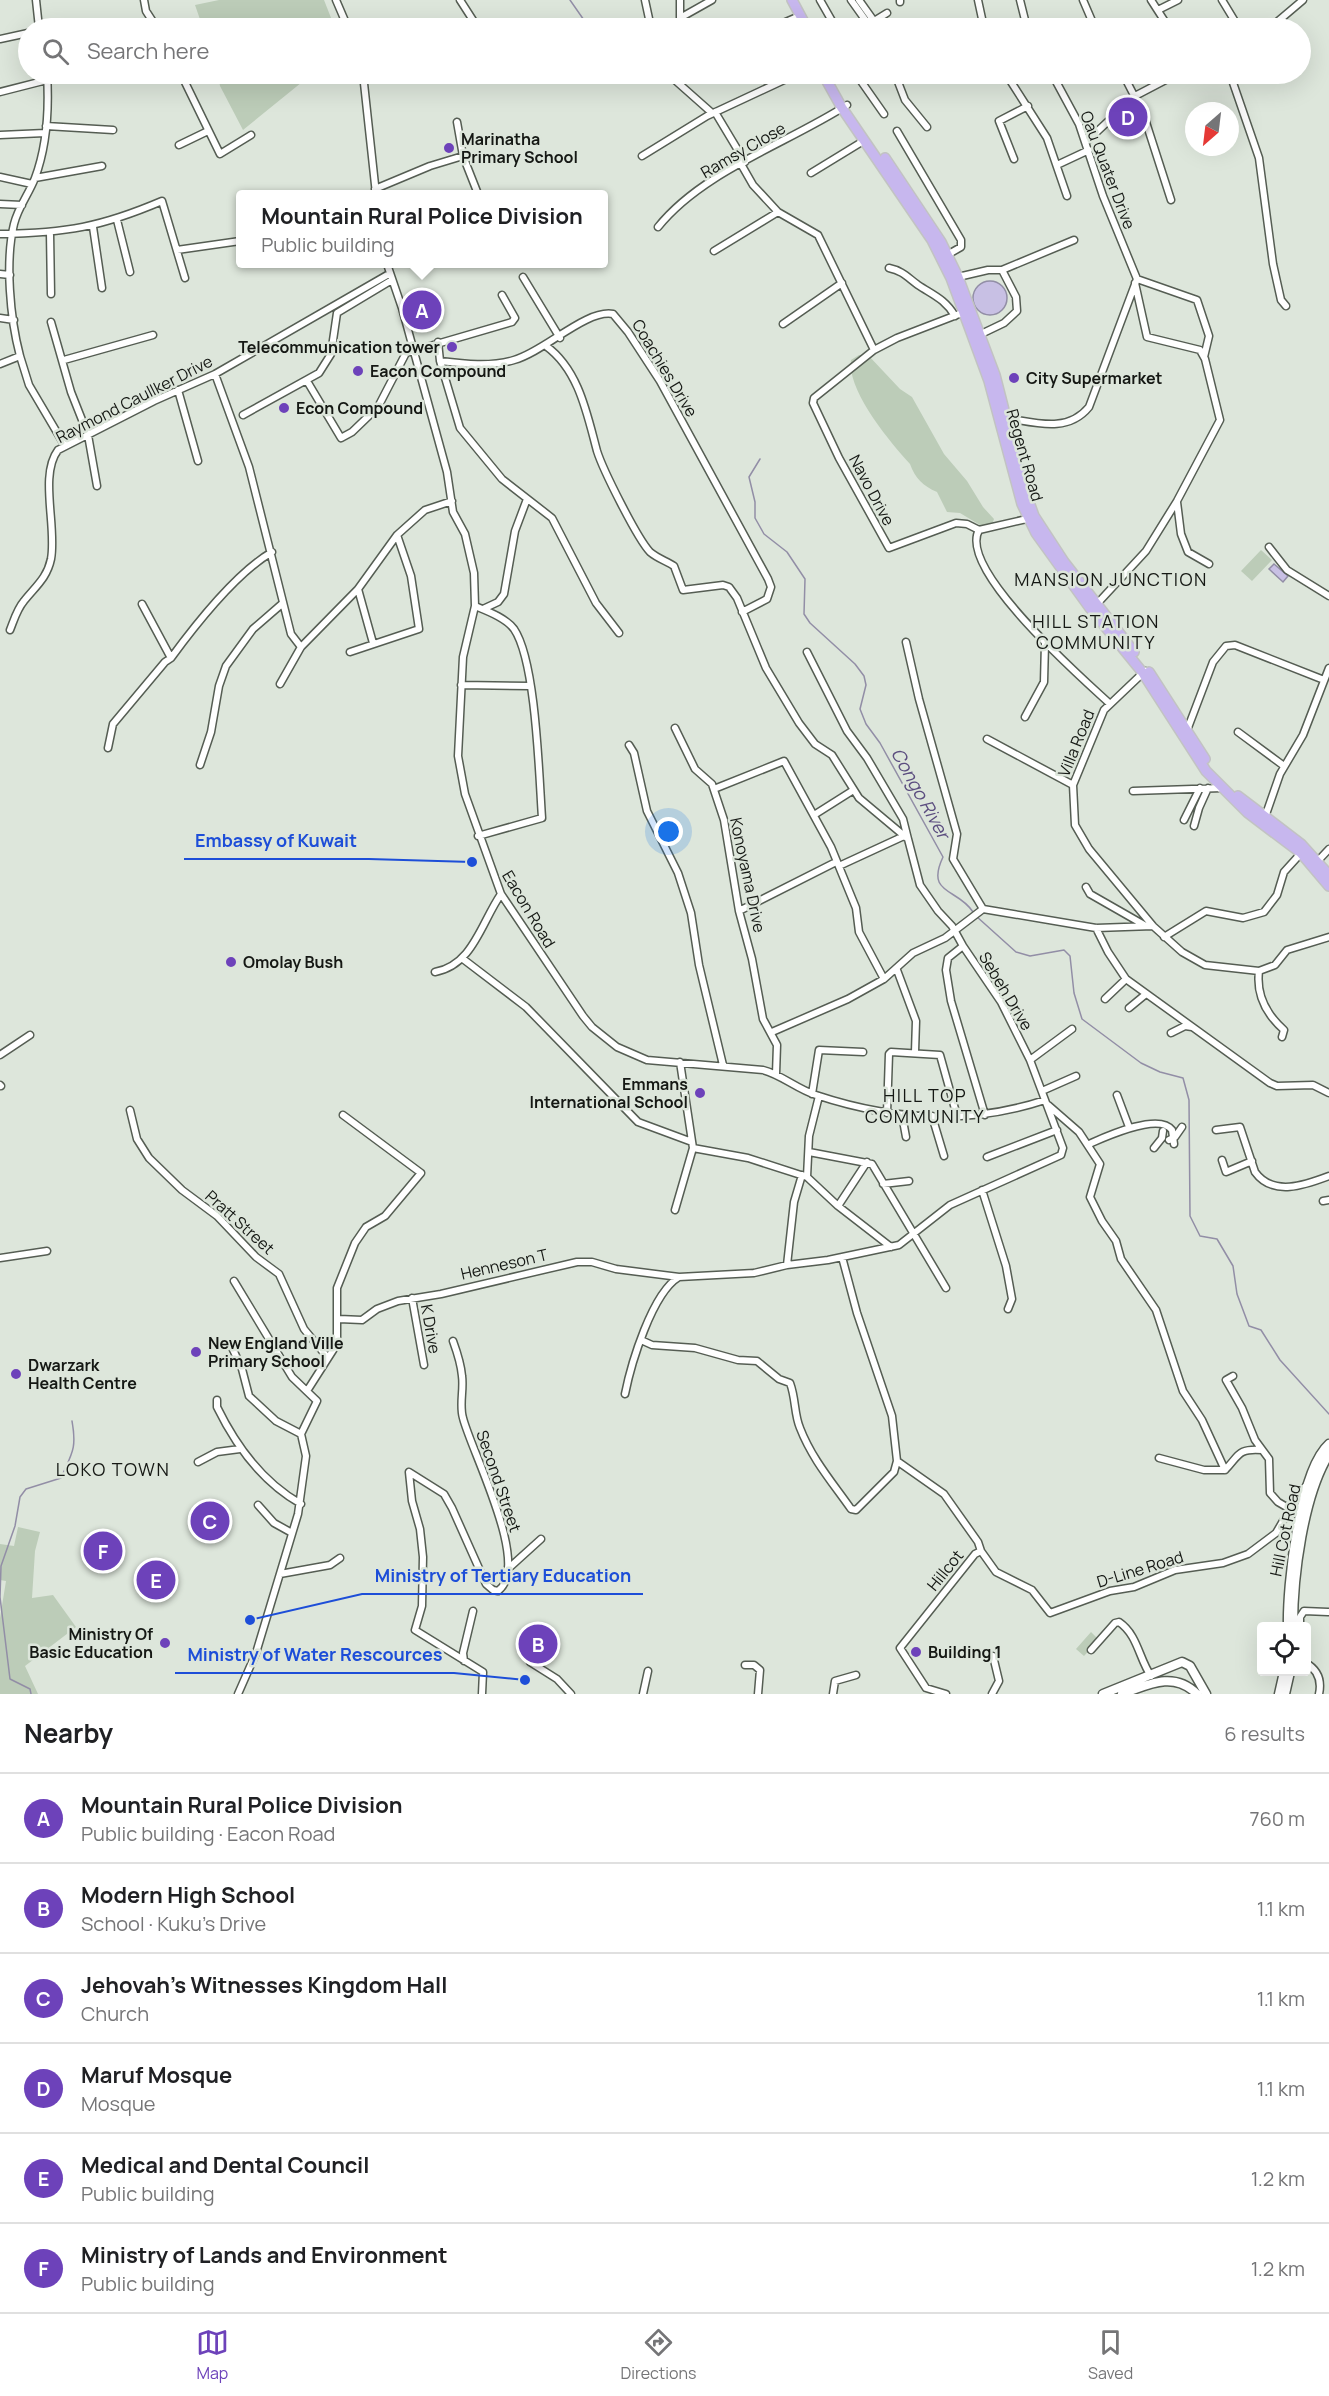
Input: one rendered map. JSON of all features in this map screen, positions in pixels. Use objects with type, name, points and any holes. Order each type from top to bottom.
[{"type":"main road","points":[[786,0],[795,18]]},
{"type":"main road","points":[[792,0],[802,18]]},
{"type":"main road","name":"Regent Road","points":[[830,84],[890,171],[943,261],[1003,418]]},
{"type":"main road","name":"Regent Road","points":[[835,84],[845,107],[865,140],[890,171]]},
{"type":"main road","name":"Regent Road","points":[[902,190],[947,255],[958,277],[963,313],[979,335],[995,375],[1018,491],[1057,564],[1145,671],[1206,771],[1222,788],[1303,851],[1329,875]]},
{"type":"main road","name":"Regent Road","points":[[1184,733],[1211,768],[1264,820]]},
{"type":"main road","name":"Regent Road","points":[[1315,864],[1329,886]]},
{"type":"main road","name":"Hill Cot Road","points":[[1288,1622],[1288,1580],[1294,1544],[1312,1477],[1321,1453],[1329,1444]]},
{"type":"main road","name":"Hill Cot Road","points":[[1293,1622],[1295,1585],[1304,1525],[1319,1475],[1329,1454]]},
{"type":"main road","points":[[1177,1664],[1173,1671],[1180,1682],[1197,1694]]},
{"type":"main road","points":[[1104,1694],[1177,1664],[1187,1664],[1193,1670],[1206,1694]]},
{"type":"main road","points":[[1122,1694],[1134,1692],[1161,1680],[1180,1682],[1193,1676],[1193,1670]]},
{"type":"main road","points":[[1279,1694],[1283,1676]]},
{"type":"main road","points":[[1285,1694],[1289,1676]]},
{"type":"street","points":[[36,0],[38,18]]},
{"type":"street","points":[[144,0],[146,11],[151,18]]},
{"type":"street","points":[[336,0],[344,18]]},
{"type":"street","points":[[460,0],[472,18]]},
{"type":"street","points":[[645,0],[649,18]]},
{"type":"street","points":[[680,0],[680,18],[712,0]]},
{"type":"street","points":[[820,0],[830,18]]},
{"type":"street","points":[[851,0],[864,18]]},
{"type":"street","points":[[859,0],[872,18]]},
{"type":"street","points":[[978,0],[982,18]]},
{"type":"street","points":[[1020,0],[1024,18]]},
{"type":"street","points":[[1083,0],[1091,18]]},
{"type":"street","points":[[1151,0],[1163,18]]},
{"type":"street","points":[[1158,10],[1178,0]]},
{"type":"street","points":[[1222,0],[1233,18]]},
{"type":"street","points":[[1282,18],[1303,0]]},
{"type":"street","points":[[879,18],[887,13]]},
{"type":"street","points":[[0,39],[18,35]]},
{"type":"street","points":[[0,92],[24,84]]},
{"type":"street","points":[[47,84],[45,133],[34,181],[12,234],[10,275],[20,356],[29,385],[65,446]]},
{"type":"street","points":[[186,84],[221,154],[251,135]]},
{"type":"street","points":[[364,84],[376,190]]},
{"type":"street","points":[[679,84],[713,113],[743,163],[753,185],[778,212],[818,236],[874,350],[963,313]]},
{"type":"street","points":[[642,156],[713,113],[775,84]]},
{"type":"street","points":[[863,84],[884,114]]},
{"type":"street","points":[[899,84],[905,99],[927,127]]},
{"type":"street","points":[[1013,84],[1047,138],[1067,196]]},
{"type":"street","name":"Oau Quater Drive","points":[[1057,84],[1086,142],[1103,196],[1136,281],[1144,332],[1147,337],[1156,341],[1170,341],[1196,347],[1204,357]]},
{"type":"street","points":[[1128,84],[1135,96],[1171,200]]},
{"type":"street","points":[[1086,142],[1135,96],[1158,84]]},
{"type":"street","points":[[1233,84],[1259,158],[1269,245],[1281,300],[1286,306]]},
{"type":"street","points":[[1014,159],[999,121],[1028,106]]},
{"type":"street","name":"Ramsy Close","points":[[658,227],[685,200],[743,163],[845,107]]},
{"type":"street","points":[[457,122],[463,156],[476,190]]},
{"type":"street","points":[[46,126],[113,130]]},
{"type":"street","points":[[179,145],[208,131]]},
{"type":"street","points":[[897,131],[961,240],[961,247],[947,255]]},
{"type":"street","points":[[0,135],[45,133]]},
{"type":"street","points":[[811,173],[865,140]]},
{"type":"street","points":[[1057,165],[1089,150]]},
{"type":"street","points":[[381,190],[463,156]]},
{"type":"street","points":[[0,177],[34,181],[102,166]]},
{"type":"street","points":[[0,234],[50,233],[93,227],[117,220],[162,201],[184,278]]},
{"type":"street","points":[[0,204],[22,206]]},
{"type":"street","points":[[714,251],[778,212]]},
{"type":"street","points":[[117,220],[130,272]]},
{"type":"street","points":[[93,227],[102,288]]},
{"type":"street","points":[[50,233],[51,294]]},
{"type":"street","points":[[958,277],[988,270],[1002,270],[1074,240]]},
{"type":"street","points":[[177,250],[236,242]]},
{"type":"street","name":"Eacon Road","points":[[388,268],[414,350],[447,472],[454,515],[465,534],[471,555],[475,581],[475,606],[466,641],[461,685],[458,756],[465,794],[478,836],[501,894],[592,1027],[633,1055],[647,1060],[723,1065],[776,1074],[816,1095],[887,1113],[932,1116],[984,1115],[1046,1102]]},
{"type":"street","points":[[889,268],[905,272],[921,287],[963,313]]},
{"type":"street","points":[[979,335],[1004,323],[1017,311],[1016,297],[1002,270]]},
{"type":"street","points":[[0,274],[10,275]]},
{"type":"street","points":[[243,415],[319,373],[331,354],[336,312],[391,277]]},
{"type":"street","name":"Raymond Caullker Drive","points":[[10,630],[23,601],[41,583],[48,570],[52,540],[50,469],[54,455],[65,446],[215,374],[391,277]]},
{"type":"street","points":[[523,277],[560,338]]},
{"type":"street","points":[[1003,418],[1054,426],[1069,422],[1083,414],[1089,407],[1112,352],[1136,281],[1197,300],[1209,336],[1204,357],[1220,420],[1177,501],[1140,559],[1093,606]]},
{"type":"street","points":[[783,324],[842,282]]},
{"type":"street","points":[[307,381],[341,438],[370,417],[385,396],[404,355],[438,342],[487,331],[512,322],[515,318],[502,295]]},
{"type":"street","name":"Coachies Drive","points":[[440,361],[495,365],[517,360],[560,338],[596,314],[613,314],[660,381],[771,587],[771,594],[762,604],[742,612]]},
{"type":"street","points":[[0,318],[14,320]]},
{"type":"street","points":[[51,322],[64,360],[71,392],[88,435],[97,486]]},
{"type":"street","points":[[64,360],[153,335]]},
{"type":"street","points":[[438,342],[440,361],[460,428],[496,472],[526,499],[552,518],[596,603],[619,633]]},
{"type":"street","points":[[546,346],[560,357],[582,398],[598,452],[642,542],[654,555],[674,566],[681,588],[686,591],[727,586],[737,598],[766,668],[807,734],[832,755],[852,791],[906,838],[838,864],[739,911]]},
{"type":"street","name":"Navo Drive","points":[[874,350],[814,398],[813,403],[839,458],[889,548],[956,523],[967,524],[979,530],[1032,517]]},
{"type":"street","points":[[0,364],[20,356]]},
{"type":"street","points":[[215,374],[249,467],[291,634],[301,646]]},
{"type":"street","points":[[178,390],[198,461]]},
{"type":"street","points":[[483,609],[498,602],[504,594],[515,531],[526,499]]},
{"type":"street","points":[[280,684],[301,646],[358,589],[397,535],[425,510],[452,501]]},
{"type":"street","points":[[1177,501],[1181,534],[1188,552],[1209,564]]},
{"type":"street","points":[[979,530],[976,542],[983,566],[996,589],[1045,642],[1109,703]]},
{"type":"street","points":[[350,652],[420,628],[411,576],[397,535]]},
{"type":"street","points":[[1269,546],[1287,570],[1329,596]]},
{"type":"street","points":[[108,748],[113,724],[165,662],[171,658],[199,620],[252,565],[272,552]]},
{"type":"street","points":[[358,589],[373,643]]},
{"type":"street","points":[[200,765],[211,732],[219,686],[226,666],[247,636],[283,603]]},
{"type":"street","points":[[142,604],[171,658]]},
{"type":"street","points":[[475,606],[513,628],[522,644],[530,686],[542,819],[478,836]]},
{"type":"street","points":[[906,642],[919,699],[957,834],[953,859],[981,911]]},
{"type":"street","points":[[1025,717],[1044,682],[1045,642]]},
{"type":"street","points":[[1184,733],[1213,662],[1226,645],[1235,645],[1324,680]]},
{"type":"street","name":"Sebeh Drive","points":[[679,1277],[732,1276],[899,1245],[950,1205],[1061,1155],[1063,1148],[1030,1060],[1001,1002],[963,946],[955,930],[920,885],[906,838],[903,819],[867,758],[847,731],[807,652]]},
{"type":"street","points":[[1264,820],[1284,766],[1303,735],[1329,668]]},
{"type":"street","name":"Villa Road","points":[[1145,671],[1109,703],[1098,721],[1073,785],[1073,810],[1075,825],[1081,836],[1150,926]]},
{"type":"street","points":[[461,685],[530,686]]},
{"type":"street","name":"Konoyama Drive","points":[[675,728],[695,769],[707,779],[714,789],[729,839],[739,911],[753,959],[763,1019],[777,1045],[776,1074]]},
{"type":"street","points":[[1238,732],[1284,766]]},
{"type":"street","points":[[987,739],[1073,785]]},
{"type":"street","points":[[629,745],[634,753],[652,825],[678,873],[691,913],[699,965],[723,1065]]},
{"type":"street","points":[[714,789],[784,761],[838,864],[856,908],[859,932],[884,979]]},
{"type":"street","points":[[1184,820],[1200,788]]},
{"type":"street","points":[[1194,826],[1198,808],[1208,788]]},
{"type":"street","points":[[1133,791],[1222,788]]},
{"type":"street","points":[[814,815],[852,791]]},
{"type":"street","points":[[1315,864],[1329,849]]},
{"type":"street","points":[[1164,937],[1206,911],[1243,918],[1264,912],[1277,895],[1284,872],[1303,851]]},
{"type":"street","points":[[1086,887],[1090,894],[1150,926],[1182,952],[1205,965],[1259,971],[1275,965],[1287,950],[1329,937]]},
{"type":"street","points":[[435,972],[449,970],[463,959],[501,894]]},
{"type":"street","points":[[772,1032],[848,999],[884,979],[897,970],[913,953],[955,930],[981,911],[1096,928],[1150,926]]},
{"type":"street","points":[[1096,928],[1115,965],[1126,979],[1273,1085],[1313,1085],[1329,1093]]},
{"type":"street","points":[[963,946],[948,958],[949,991],[984,1115]]},
{"type":"street","points":[[463,959],[538,1018],[638,1122],[692,1145],[748,1158],[805,1176],[838,1206],[892,1247]]},
{"type":"street","points":[[897,970],[916,1021],[915,1052]]},
{"type":"street","points":[[1259,971],[1258,989],[1264,1006],[1284,1030],[1282,1037]]},
{"type":"street","points":[[1105,999],[1126,979]]},
{"type":"street","points":[[1129,1008],[1146,993]]},
{"type":"street","points":[[1170,1033],[1185,1026],[1196,1028]]},
{"type":"street","points":[[1030,1060],[1072,1029]]},
{"type":"street","points":[[0,1055],[30,1035]]},
{"type":"street","points":[[786,1265],[794,1202],[805,1176],[809,1152],[819,1050],[863,1052]]},
{"type":"street","points":[[887,1113],[888,1054],[915,1052],[940,1055],[957,1116]]},
{"type":"street","points":[[675,1210],[692,1145],[680,1062]]},
{"type":"street","points":[[1042,1091],[1076,1076]]},
{"type":"street","points":[[1117,1095],[1129,1127]]},
{"type":"street","points":[[1046,1102],[1089,1144],[1101,1167],[1090,1197],[1102,1221],[1116,1241],[1121,1259],[1156,1310],[1183,1391],[1202,1420],[1225,1470]]},
{"type":"street","name":"Pratt Street","points":[[130,1110],[137,1138],[149,1158],[182,1190],[217,1216],[256,1257],[279,1274],[304,1329],[328,1358]]},
{"type":"street","points":[[307,1391],[338,1344],[337,1288],[355,1243],[366,1227],[385,1216],[421,1173],[343,1115]]},
{"type":"street","points":[[902,1115],[906,1137]]},
{"type":"street","points":[[932,1116],[944,1156]]},
{"type":"street","points":[[1089,1144],[1129,1127],[1167,1125],[1175,1139],[1156,1146],[1163,1131]]},
{"type":"street","points":[[1170,1142],[1182,1127]]},
{"type":"street","points":[[1216,1130],[1240,1127],[1260,1178],[1283,1188],[1303,1185],[1329,1176]]},
{"type":"street","points":[[987,1157],[1057,1130]]},
{"type":"street","points":[[809,1152],[872,1164],[946,1288]]},
{"type":"street","points":[[1222,1160],[1227,1172],[1252,1161]]},
{"type":"street","points":[[838,1206],[867,1162]]},
{"type":"street","points":[[883,1184],[909,1181]]},
{"type":"street","points":[[982,1190],[1006,1266],[1012,1299],[1008,1309]]},
{"type":"street","points":[[0,1258],[47,1251]]},
{"type":"street","points":[[641,1340],[652,1345],[695,1348],[738,1360],[757,1361],[779,1379],[790,1383],[798,1407],[796,1417],[807,1445],[818,1465],[851,1509],[856,1510],[894,1472],[897,1461],[892,1416],[857,1313],[842,1257]]},
{"type":"street","name":"Henneson T","points":[[339,1319],[362,1320],[384,1306],[412,1298],[577,1262],[592,1262],[616,1269],[679,1277]]},
{"type":"street","points":[[625,1394],[635,1353],[641,1340],[666,1292],[679,1277]]},
{"type":"street","points":[[234,1281],[292,1377],[317,1401],[301,1434],[306,1455],[301,1504],[256,1653],[237,1694]]},
{"type":"street","name":"K Drive","points":[[412,1298],[424,1365]]},
{"type":"street","name":"Second Street","points":[[453,1341],[462,1375],[462,1416],[478,1454],[505,1538],[509,1568]]},
{"type":"street","points":[[230,1343],[242,1369],[249,1396],[266,1413],[301,1434]]},
{"type":"street","points":[[1233,1376],[1226,1380],[1262,1450],[1269,1459],[1270,1492],[1278,1502],[1290,1509]]},
{"type":"street","points":[[217,1400],[217,1407],[240,1449],[270,1481],[301,1504]]},
{"type":"street","points":[[198,1462],[218,1452],[240,1449]]},
{"type":"street","points":[[1225,1470],[1234,1457],[1240,1453],[1262,1450]]},
{"type":"street","points":[[1159,1458],[1203,1470],[1225,1470]]},
{"type":"street","points":[[897,1461],[944,1494],[978,1542],[981,1551]]},
{"type":"street","points":[[482,1694],[483,1672],[464,1662],[452,1651],[416,1632],[415,1626],[422,1606],[423,1557],[409,1472],[444,1494],[489,1587],[496,1591],[504,1586],[509,1568],[541,1539]]},
{"type":"street","name":"D-Line Road","points":[[1050,1613],[1110,1591],[1134,1587],[1175,1570],[1223,1563],[1248,1554],[1276,1533],[1312,1477]]},
{"type":"street","points":[[258,1505],[274,1523],[292,1533]]},
{"type":"street","name":"Hillcot","points":[[946,1694],[926,1688],[900,1648],[975,1554],[981,1551],[996,1572],[1032,1590],[1050,1613]]},
{"type":"street","points":[[280,1574],[330,1565],[340,1558]]},
{"type":"street","points":[[464,1662],[463,1653],[473,1611]]},
{"type":"street","points":[[1300,1622],[1304,1611],[1328,1612]]},
{"type":"street","points":[[1091,1650],[1115,1623],[1119,1622],[1135,1641],[1142,1654],[1144,1666],[1151,1676]]},
{"type":"street","points":[[992,1694],[999,1681],[993,1656]]},
{"type":"street","points":[[530,1662],[557,1680],[571,1694]]},
{"type":"street","points":[[746,1665],[754,1665],[760,1670],[758,1694]]},
{"type":"street","points":[[1311,1666],[1316,1670],[1320,1679],[1319,1694]]},
{"type":"street","points":[[643,1694],[648,1671]]},
{"type":"street","points":[[833,1694],[835,1681],[856,1675]]},
{"type":"green space","points":[[219,0],[324,0],[331,18],[200,18],[195,5]]},
{"type":"green space","points":[[220,84],[300,84],[243,130]]},
{"type":"green space","points":[[859,355],[868,355],[900,389],[912,397],[944,454],[994,519],[990,531],[960,513],[947,512],[937,492],[924,484],[914,473],[910,464],[872,415],[856,386],[851,360]]},
{"type":"green space","points":[[1261,550],[1272,560],[1252,581],[1241,571]]},
{"type":"green space","points":[[18,1527],[40,1532],[35,1551],[32,1598],[53,1595],[76,1627],[25,1666],[38,1694],[0,1694],[0,1618],[6,1581],[0,1580],[0,1544],[14,1546]]},
{"type":"green space","points":[[1091,1632],[1099,1640],[1084,1656],[1076,1649]]},
{"type":"shaded area","points":[[990,281],[1002,286],[1007,298],[1002,310],[990,315],[978,310],[973,298],[978,286]]},
{"type":"shaded area","points":[[1274,564],[1288,576],[1283,582],[1269,569]]},
{"type":"waterway","points":[[570,0],[583,18]]},
{"type":"waterway","name":"Congo River","points":[[760,459],[749,477],[755,502],[755,518],[764,534],[787,552],[805,579],[804,614],[810,623],[855,664],[864,676],[866,685],[860,709],[866,724],[880,743],[943,857],[938,878],[941,885],[967,904],[973,912]]},
{"type":"waterway","name":"Congo River","points":[[976,916],[1016,952],[1030,956],[1064,950],[1070,956],[1074,993],[1082,1019],[1141,1063],[1160,1072],[1183,1078],[1189,1100],[1190,1216],[1200,1236],[1217,1239],[1233,1266],[1237,1294],[1249,1326],[1261,1330],[1280,1360],[1329,1414]]},
{"type":"waterway","points":[[31,1694],[30,1689],[10,1679],[0,1597],[1,1566],[15,1526],[20,1497],[26,1489],[61,1478],[72,1451],[74,1438],[72,1421]]},
{"type":"place","name":"Maruf Mosque","points":[[1128,117]]},
{"type":"place","name":"Marinatha Primary School","points":[[449,148]]},
{"type":"place","name":"Mountain Rural Police Division","points":[[422,310]]},
{"type":"place","name":"Telecommunication tower","points":[[452,347]]},
{"type":"place","name":"Eacon Compound","points":[[358,371]]},
{"type":"place","name":"City Supermarket","points":[[1014,378]]},
{"type":"place","name":"Econ Compound","points":[[284,408]]},
{"type":"place","name":"Embassy of Kuwait","points":[[472,862]]},
{"type":"place","name":"Omolay Bush","points":[[231,962]]},
{"type":"place","name":"Emmans International School","points":[[700,1093]]},
{"type":"place","name":"New England Ville Primary School","points":[[196,1352]]},
{"type":"place","name":"Dwarzark Health Centre","points":[[16,1374]]},
{"type":"place","name":"Jehovah’s Witnesses Kingdom Hall","points":[[210,1521]]},
{"type":"place","name":"Ministry of Lands and Environment","points":[[103,1551]]},
{"type":"place","name":"Medical and Dental Council","points":[[156,1580]]},
{"type":"place","name":"Ministry of Tertiary Education","points":[[250,1620]]},
{"type":"place","name":"Ministry Of Basic Education","points":[[165,1643]]},
{"type":"place","name":"Modern High School","points":[[538,1644]]},
{"type":"place","name":"Building 1","points":[[916,1652]]},
{"type":"place","name":"Ministry of Water Rescources","points":[[525,1680]]},
{"type":"district","name":"MANSION JUNCTION","points":[[1111,579]]},
{"type":"district","name":"HILL STATION COMMUNITY","points":[[1096,631]]},
{"type":"district","name":"HILL TOP COMMUNITY","points":[[925,1105]]},
{"type":"district","name":"LOKO TOWN","points":[[113,1469]]}]
